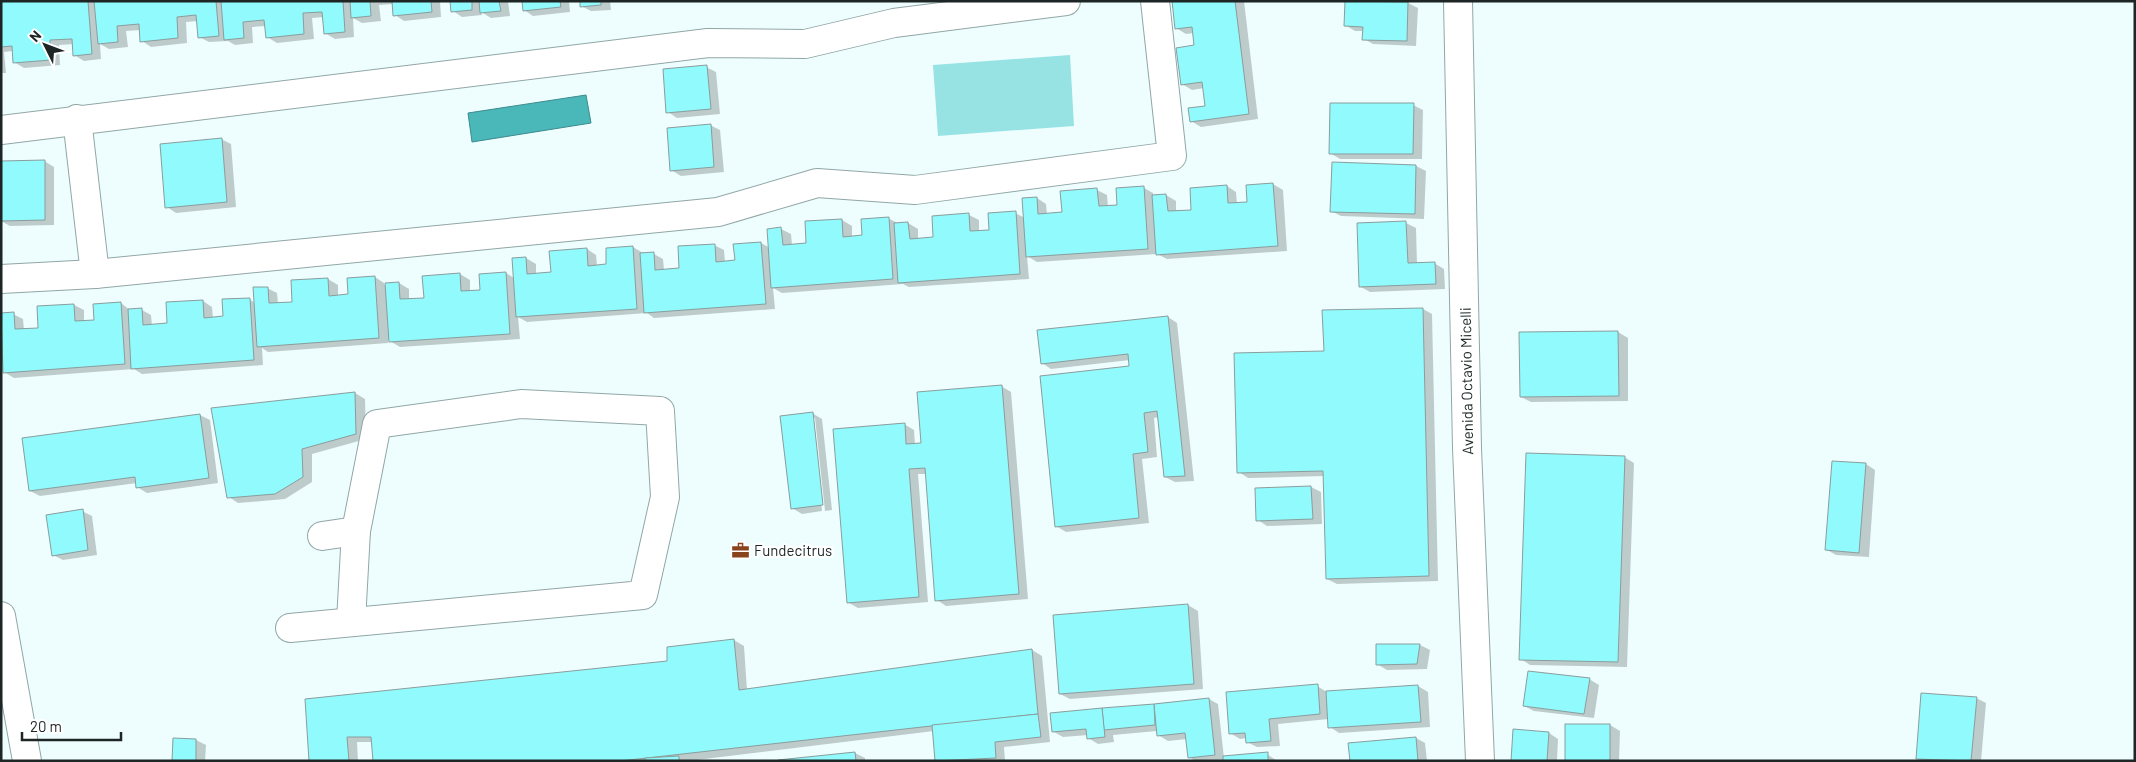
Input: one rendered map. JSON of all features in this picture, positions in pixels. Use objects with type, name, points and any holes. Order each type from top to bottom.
[{"type":"street","points":[[1,130],[77,119],[708,43],[805,44],[894,23],[1066,1]]},
{"type":"street","points":[[1,280],[94,274],[718,212],[817,183],[915,190],[1172,156],[1155,1]]},
{"type":"street","name":"Avenida Octavio Micelli","points":[[1458,1],[1467,448],[1480,761]]},
{"type":"street","points":[[77,119],[94,274]]},
{"type":"street","points":[[290,628],[643,595],[666,497],[660,411],[521,404],[377,424],[356,531],[351,621]]},
{"type":"street","points":[[322,536],[356,531]]},
{"type":"street","points":[[1,616],[27,761]]},
{"type":"shaded area","points":[[1070,55],[1074,126],[938,136],[933,65]]},
{"type":"shaded area","points":[[586,95],[591,123],[472,142],[468,113]]},
{"type":"building","points":[[1,1],[88,1],[92,54],[73,56],[72,39],[50,40],[51,60],[13,63],[12,46],[1,47]]},
{"type":"building","points":[[94,1],[216,1],[219,36],[198,38],[196,15],[177,17],[178,38],[140,42],[139,24],[117,26],[118,42],[98,44]]},
{"type":"building","points":[[221,1],[343,1],[345,32],[324,34],[322,12],[303,13],[304,34],[266,38],[264,20],[243,22],[244,38],[224,40]]},
{"type":"building","points":[[350,1],[370,1],[371,16],[351,18]]},
{"type":"building","points":[[392,1],[431,1],[432,12],[393,16]]},
{"type":"building","points":[[450,1],[472,1],[472,10],[451,12]]},
{"type":"building","points":[[479,1],[499,1],[501,11],[480,13]]},
{"type":"building","points":[[522,1],[560,1],[561,7],[523,11]]},
{"type":"building","points":[[580,1],[601,1],[601,5],[580,7]]},
{"type":"building","points":[[1172,1],[1235,1],[1249,114],[1190,122],[1188,108],[1205,106],[1202,82],[1181,85],[1176,48],[1194,45],[1192,27],[1175,29]]},
{"type":"building","points":[[1345,1],[1408,2],[1407,41],[1362,40],[1363,27],[1344,26]]},
{"type":"building","points":[[707,65],[711,109],[666,113],[663,69]]},
{"type":"building","points":[[1330,103],[1414,103],[1413,154],[1329,154]]},
{"type":"building","points":[[711,124],[714,167],[670,171],[667,128]]},
{"type":"building","points":[[222,138],[227,202],[165,208],[160,144]]},
{"type":"building","points":[[45,160],[45,220],[1,221],[1,161]]},
{"type":"building","points":[[1332,162],[1416,165],[1415,214],[1330,212]]},
{"type":"building","points":[[1273,183],[1278,246],[1156,255],[1152,195],[1166,194],[1168,211],[1191,210],[1190,188],[1227,185],[1228,203],[1247,202],[1246,185]]},
{"type":"building","points":[[1144,186],[1148,249],[1026,257],[1022,198],[1037,197],[1038,214],[1062,212],[1060,191],[1097,188],[1099,206],[1117,205],[1116,188]]},
{"type":"building","points":[[1016,211],[1020,274],[898,283],[894,223],[908,222],[910,239],[933,237],[932,216],[969,213],[970,231],[989,230],[988,213]]},
{"type":"building","points":[[889,217],[893,279],[771,288],[767,229],[781,227],[783,245],[806,243],[805,221],[842,219],[843,237],[862,235],[861,219]]},
{"type":"building","points":[[1406,221],[1408,263],[1435,262],[1436,284],[1359,287],[1357,223]]},
{"type":"building","points":[[761,242],[766,304],[644,313],[640,253],[654,252],[655,270],[679,268],[678,246],[715,244],[716,262],[735,260],[733,244]]},
{"type":"building","points":[[633,246],[637,309],[516,317],[512,258],[526,257],[527,274],[551,272],[549,251],[587,248],[588,266],[606,264],[606,248]]},
{"type":"building","points":[[506,272],[510,334],[389,342],[385,283],[399,282],[400,299],[424,298],[422,276],[460,273],[461,291],[480,290],[479,274]]},
{"type":"building","points":[[375,276],[379,338],[257,347],[253,287],[268,287],[269,303],[292,302],[291,280],[328,278],[329,296],[348,294],[347,278]]},
{"type":"building","points":[[250,298],[254,360],[131,369],[128,309],[142,308],[143,325],[167,323],[166,302],[203,300],[204,318],[223,316],[222,299]]},
{"type":"building","points":[[121,302],[125,364],[3,373],[1,313],[14,312],[15,329],[38,328],[37,306],[74,304],[75,321],[94,320],[93,304]]},
{"type":"building","points":[[1423,308],[1429,576],[1326,579],[1323,471],[1237,473],[1234,353],[1324,351],[1322,310]]},
{"type":"building","points":[[1168,316],[1185,476],[1164,477],[1157,411],[1144,413],[1148,452],[1133,454],[1139,518],[1055,527],[1040,376],[1129,366],[1128,354],[1041,364],[1037,330]]},
{"type":"building","points":[[1618,331],[1619,396],[1520,397],[1519,332]]},
{"type":"building","points":[[1002,385],[1019,594],[935,601],[925,468],[909,469],[919,597],[847,603],[833,429],[905,423],[906,444],[921,443],[917,392]]},
{"type":"building","points":[[355,392],[356,434],[302,449],[303,477],[275,494],[227,498],[211,408]]},
{"type":"building","points":[[813,412],[823,505],[791,509],[780,416]]},
{"type":"building","points":[[200,414],[209,478],[136,488],[135,477],[29,491],[22,438]]},
{"type":"building","points":[[1526,453],[1625,456],[1618,662],[1519,660]]},
{"type":"building","points":[[1832,461],[1866,463],[1859,553],[1825,550]]},
{"type":"building","points":[[1311,486],[1313,519],[1256,521],[1255,488]]},
{"type":"building","points":[[83,509],[88,550],[52,556],[46,515]]},
{"type":"building","points":[[1188,604],[1194,684],[1059,694],[1053,615]]},
{"type":"building","points":[[734,639],[739,690],[1032,649],[1038,714],[620,761],[373,761],[371,737],[347,737],[349,761],[309,761],[305,699],[667,661],[667,647]]},
{"type":"building","points":[[1376,644],[1420,644],[1417,664],[1376,665]]},
{"type":"building","points":[[1528,671],[1590,678],[1584,714],[1523,706]]},
{"type":"building","points":[[1318,684],[1320,714],[1269,719],[1271,741],[1246,743],[1245,733],[1229,734],[1226,692]]},
{"type":"building","points":[[1418,685],[1421,722],[1328,728],[1326,691]]},
{"type":"building","points":[[1921,693],[1977,697],[1971,761],[1916,759]]},
{"type":"building","points":[[1209,698],[1215,755],[1188,758],[1185,733],[1157,736],[1154,704]]},
{"type":"building","points":[[1154,704],[1155,725],[1104,730],[1102,708]]},
{"type":"building","points":[[1102,708],[1105,737],[1087,739],[1086,729],[1052,732],[1050,713]]},
{"type":"building","points":[[1038,714],[1041,737],[995,742],[996,758],[935,761],[932,725]]},
{"type":"building","points":[[1565,724],[1610,724],[1610,761],[1565,761]]},
{"type":"building","points":[[1513,729],[1549,732],[1547,761],[1511,761]]},
{"type":"building","points":[[1416,737],[1418,761],[1350,761],[1348,743]]},
{"type":"building","points":[[173,738],[196,739],[196,761],[172,761]]},
{"type":"building","points":[[855,752],[856,761],[778,761],[778,760]]},
{"type":"building","points":[[1268,752],[1268,761],[1223,761],[1223,756]]},
{"type":"building","points":[[679,756],[679,761],[645,761],[645,758]]},
{"type":"place","name":"Fundecitrus","points":[[740,550]]}]
